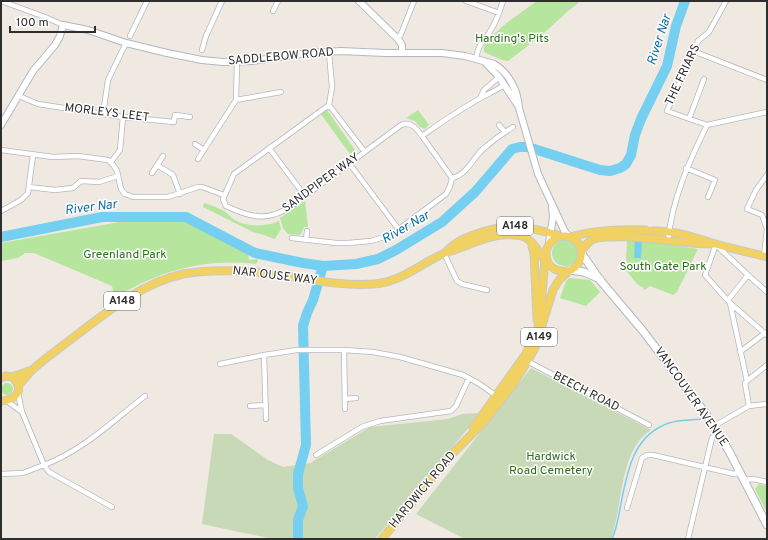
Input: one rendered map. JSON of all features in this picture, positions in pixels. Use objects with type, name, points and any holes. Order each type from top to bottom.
[{"type":"main road","name":"NAR OUSE WAY","points":[[444,253],[451,246],[490,229],[515,226],[565,236]]},
{"type":"main road","name":"A148","points":[[565,236],[589,233],[649,230],[669,231],[765,256]]},
{"type":"main road","name":"NAR OUSE WAY","points":[[3,400],[15,397],[18,389],[32,370],[116,305],[162,281],[183,274],[230,270],[255,272],[345,285],[374,284],[385,282],[408,273],[444,253],[482,239],[502,235],[512,235],[526,237],[531,242]]},
{"type":"main road","points":[[565,236],[579,244],[581,253],[578,264],[569,271],[559,271],[550,266],[546,252],[549,244],[553,240],[565,236]]},
{"type":"main road","name":"A148","points":[[581,253],[587,244],[595,238],[625,236],[698,245],[716,244]]},
{"type":"main road","name":"A148","points":[[531,242],[550,266]]},
{"type":"main road","name":"HARDWICK ROAD","points":[[531,242],[534,253],[536,334]]},
{"type":"main road","name":"HARDWICK ROAD","points":[[525,360],[536,334],[541,308],[544,260],[546,252]]},
{"type":"main road","name":"VANCOUVER AVENUE","points":[[581,253],[600,280],[643,331],[716,430],[740,472],[767,525]]},
{"type":"main road","name":"VANCOUVER AVENUE","points":[[569,271],[584,272],[600,280]]},
{"type":"main road","name":"HARDWICK ROAD","points":[[382,539],[452,453],[484,422],[525,360],[540,333],[554,290],[559,280],[569,271]]},
{"type":"main road","name":"NAR OUSE WAY","points":[[1,378],[6,376],[12,377],[32,370]]},
{"type":"main road","points":[[12,377],[16,380],[18,389]]},
{"type":"street","name":"SADDLEBOW ROAD","points":[[2,1],[63,25],[88,30],[126,43],[202,60],[237,62],[329,52],[442,53],[476,59],[494,64],[504,73],[516,90],[519,108]]},
{"type":"street","points":[[130,36],[147,1]]},
{"type":"street","points":[[202,50],[206,36],[222,1]]},
{"type":"street","points":[[273,11],[278,1]]},
{"type":"street","points":[[359,1],[398,39],[402,45],[402,52]]},
{"type":"street","points":[[398,39],[402,34],[414,1]]},
{"type":"street","points":[[466,1],[499,13]]},
{"type":"street","points":[[476,59],[480,43],[492,30],[502,1]]},
{"type":"street","name":"THE FRIARS","points":[[689,119],[667,111],[698,41],[709,32],[726,1]]},
{"type":"street","points":[[1,125],[33,71],[55,45],[60,36],[63,25]]},
{"type":"street","points":[[103,114],[108,80],[126,43]]},
{"type":"street","points":[[693,51],[767,80]]},
{"type":"street","points":[[1,150],[53,157],[78,156],[104,159],[111,162],[117,170],[121,189],[133,197],[168,197],[198,187],[202,187],[224,196],[234,174],[329,105],[332,87],[329,52]]},
{"type":"street","points":[[484,61],[499,77],[519,108],[538,174],[565,236]]},
{"type":"street","points":[[198,159],[236,100],[237,62]]},
{"type":"street","points":[[480,98],[484,90],[499,77]]},
{"type":"street","points":[[704,80],[689,119],[707,125],[767,112]]},
{"type":"street","points":[[292,238],[336,243],[366,242],[391,235],[399,230],[446,194],[452,178],[422,136],[454,114],[480,98],[495,92],[504,85]]},
{"type":"street","points":[[236,100],[281,92]]},
{"type":"street","name":"MORLEYS LEET","points":[[19,96],[38,104],[123,117],[174,122],[175,115],[190,117]]},
{"type":"street","points":[[329,105],[364,151]]},
{"type":"street","points":[[111,162],[120,150],[123,117]]},
{"type":"street","name":"SANDPIPER WAY","points":[[224,196],[223,199],[226,206],[245,215],[261,216],[278,214],[305,196],[401,125],[405,123],[411,124],[422,136]]},
{"type":"street","points":[[499,125],[505,132]]},
{"type":"street","points":[[668,241],[677,197],[686,168],[707,125]]},
{"type":"street","points":[[452,178],[465,171],[482,150],[513,127]]},
{"type":"street","points":[[195,144],[204,150]]},
{"type":"street","points":[[269,148],[305,196]]},
{"type":"street","points":[[1,211],[25,197],[28,193],[33,155]]},
{"type":"street","points":[[152,173],[163,156]]},
{"type":"street","points":[[349,163],[399,230]]},
{"type":"street","points":[[157,165],[173,175],[180,194]]},
{"type":"street","points":[[686,168],[715,180],[708,197]]},
{"type":"street","points":[[765,256],[767,229],[762,215],[747,209],[756,190],[767,175]]},
{"type":"street","points":[[29,187],[55,190],[73,188],[81,181],[99,182],[118,176]]},
{"type":"street","points":[[549,244],[553,217],[552,204]]},
{"type":"street","points":[[306,240],[307,231]]},
{"type":"street","points":[[740,352],[766,334],[729,302],[705,275],[716,244],[748,276],[767,292]]},
{"type":"street","points":[[444,253],[457,280],[462,284],[487,290]]},
{"type":"street","points":[[748,276],[729,302],[747,381],[745,383],[749,406]]},
{"type":"street","points":[[220,364],[299,350],[344,350],[373,352],[400,357],[468,378],[478,383],[499,398]]},
{"type":"street","points":[[344,350],[345,409]]},
{"type":"street","points":[[264,355],[266,419]]},
{"type":"street","name":"BEECH ROAD","points":[[525,360],[649,425]]},
{"type":"street","points":[[747,381],[767,365]]},
{"type":"street","points":[[316,455],[362,427],[380,421],[450,411],[456,406],[468,378]]},
{"type":"street","points":[[18,389],[22,412],[40,457],[49,472],[112,507]]},
{"type":"street","points":[[1,474],[24,473],[67,455],[145,396]]},
{"type":"street","points":[[345,399],[356,398]]},
{"type":"street","points":[[3,400],[22,412]]},
{"type":"street","points":[[688,539],[712,438],[716,430],[734,413],[749,406],[767,404]]},
{"type":"street","points":[[250,406],[266,405]]},
{"type":"street","points":[[627,508],[642,458],[647,455],[654,455],[734,474],[740,472]]},
{"type":"street","points":[[744,480],[753,479],[767,482]]},
{"type":"green space","name":"Harding's Pits","points":[[537,1],[581,1],[542,35],[508,61],[484,52],[487,41],[498,30]]},
{"type":"green space","points":[[327,110],[355,150],[350,154],[320,113]]},
{"type":"green space","points":[[418,110],[429,125],[425,129],[420,127],[415,121],[406,118]]},
{"type":"green space","points":[[305,201],[308,227],[304,227],[299,235],[288,234],[283,228],[280,218]]},
{"type":"green space","points":[[204,203],[220,209],[235,220],[245,224],[263,225],[279,221],[281,229],[275,239],[253,232],[203,207]]},
{"type":"green space","name":"Greenland Park","points":[[180,221],[192,224],[248,252],[249,260],[257,259],[258,261],[256,264],[218,263],[182,269],[148,280],[115,298],[112,286],[34,253],[25,253],[18,258],[1,261],[1,243],[120,222]]},
{"type":"green space","points":[[565,240],[574,244],[578,253],[574,262],[565,266],[556,262],[552,253],[556,244]]},
{"type":"green space","name":"South Gate Park","points":[[627,241],[644,241],[698,249],[677,292],[673,295],[650,286],[645,290],[637,284],[625,269],[628,267],[626,258]]},
{"type":"green space","points":[[569,278],[590,280],[600,292],[586,306],[560,298],[566,281]]},
{"type":"green space","name":"Hardwick Road Cemetery","points":[[531,368],[651,430],[641,439],[633,451],[627,465],[611,539],[465,539],[416,514]]},
{"type":"green space","points":[[9,383],[12,384],[12,394],[5,395],[2,394],[1,387],[2,384]]},
{"type":"green space","points":[[481,413],[375,539],[268,538],[202,524],[214,434],[231,434],[268,460],[283,467],[310,463],[370,427],[448,419],[462,414]]},
{"type":"green space","points":[[759,484],[767,486],[767,513],[755,489]]},
{"type":"water","points":[[635,241],[642,241],[641,258],[634,258]]},
{"type":"waterway","name":"River Nar","points":[[1,237],[102,217],[186,217],[255,253],[323,266],[356,264],[378,259],[396,250],[442,222],[475,192],[512,149],[528,147],[600,170],[610,171],[620,168],[626,164],[631,155],[635,135],[641,119],[667,66],[676,26],[685,1]]},
{"type":"waterway","points":[[298,539],[298,520],[303,506],[298,488],[298,474],[306,445],[303,326],[313,300],[323,266]]},
{"type":"waterway","points":[[612,539],[618,521],[623,492],[632,459],[637,449],[652,432],[666,424],[701,419]]}]
